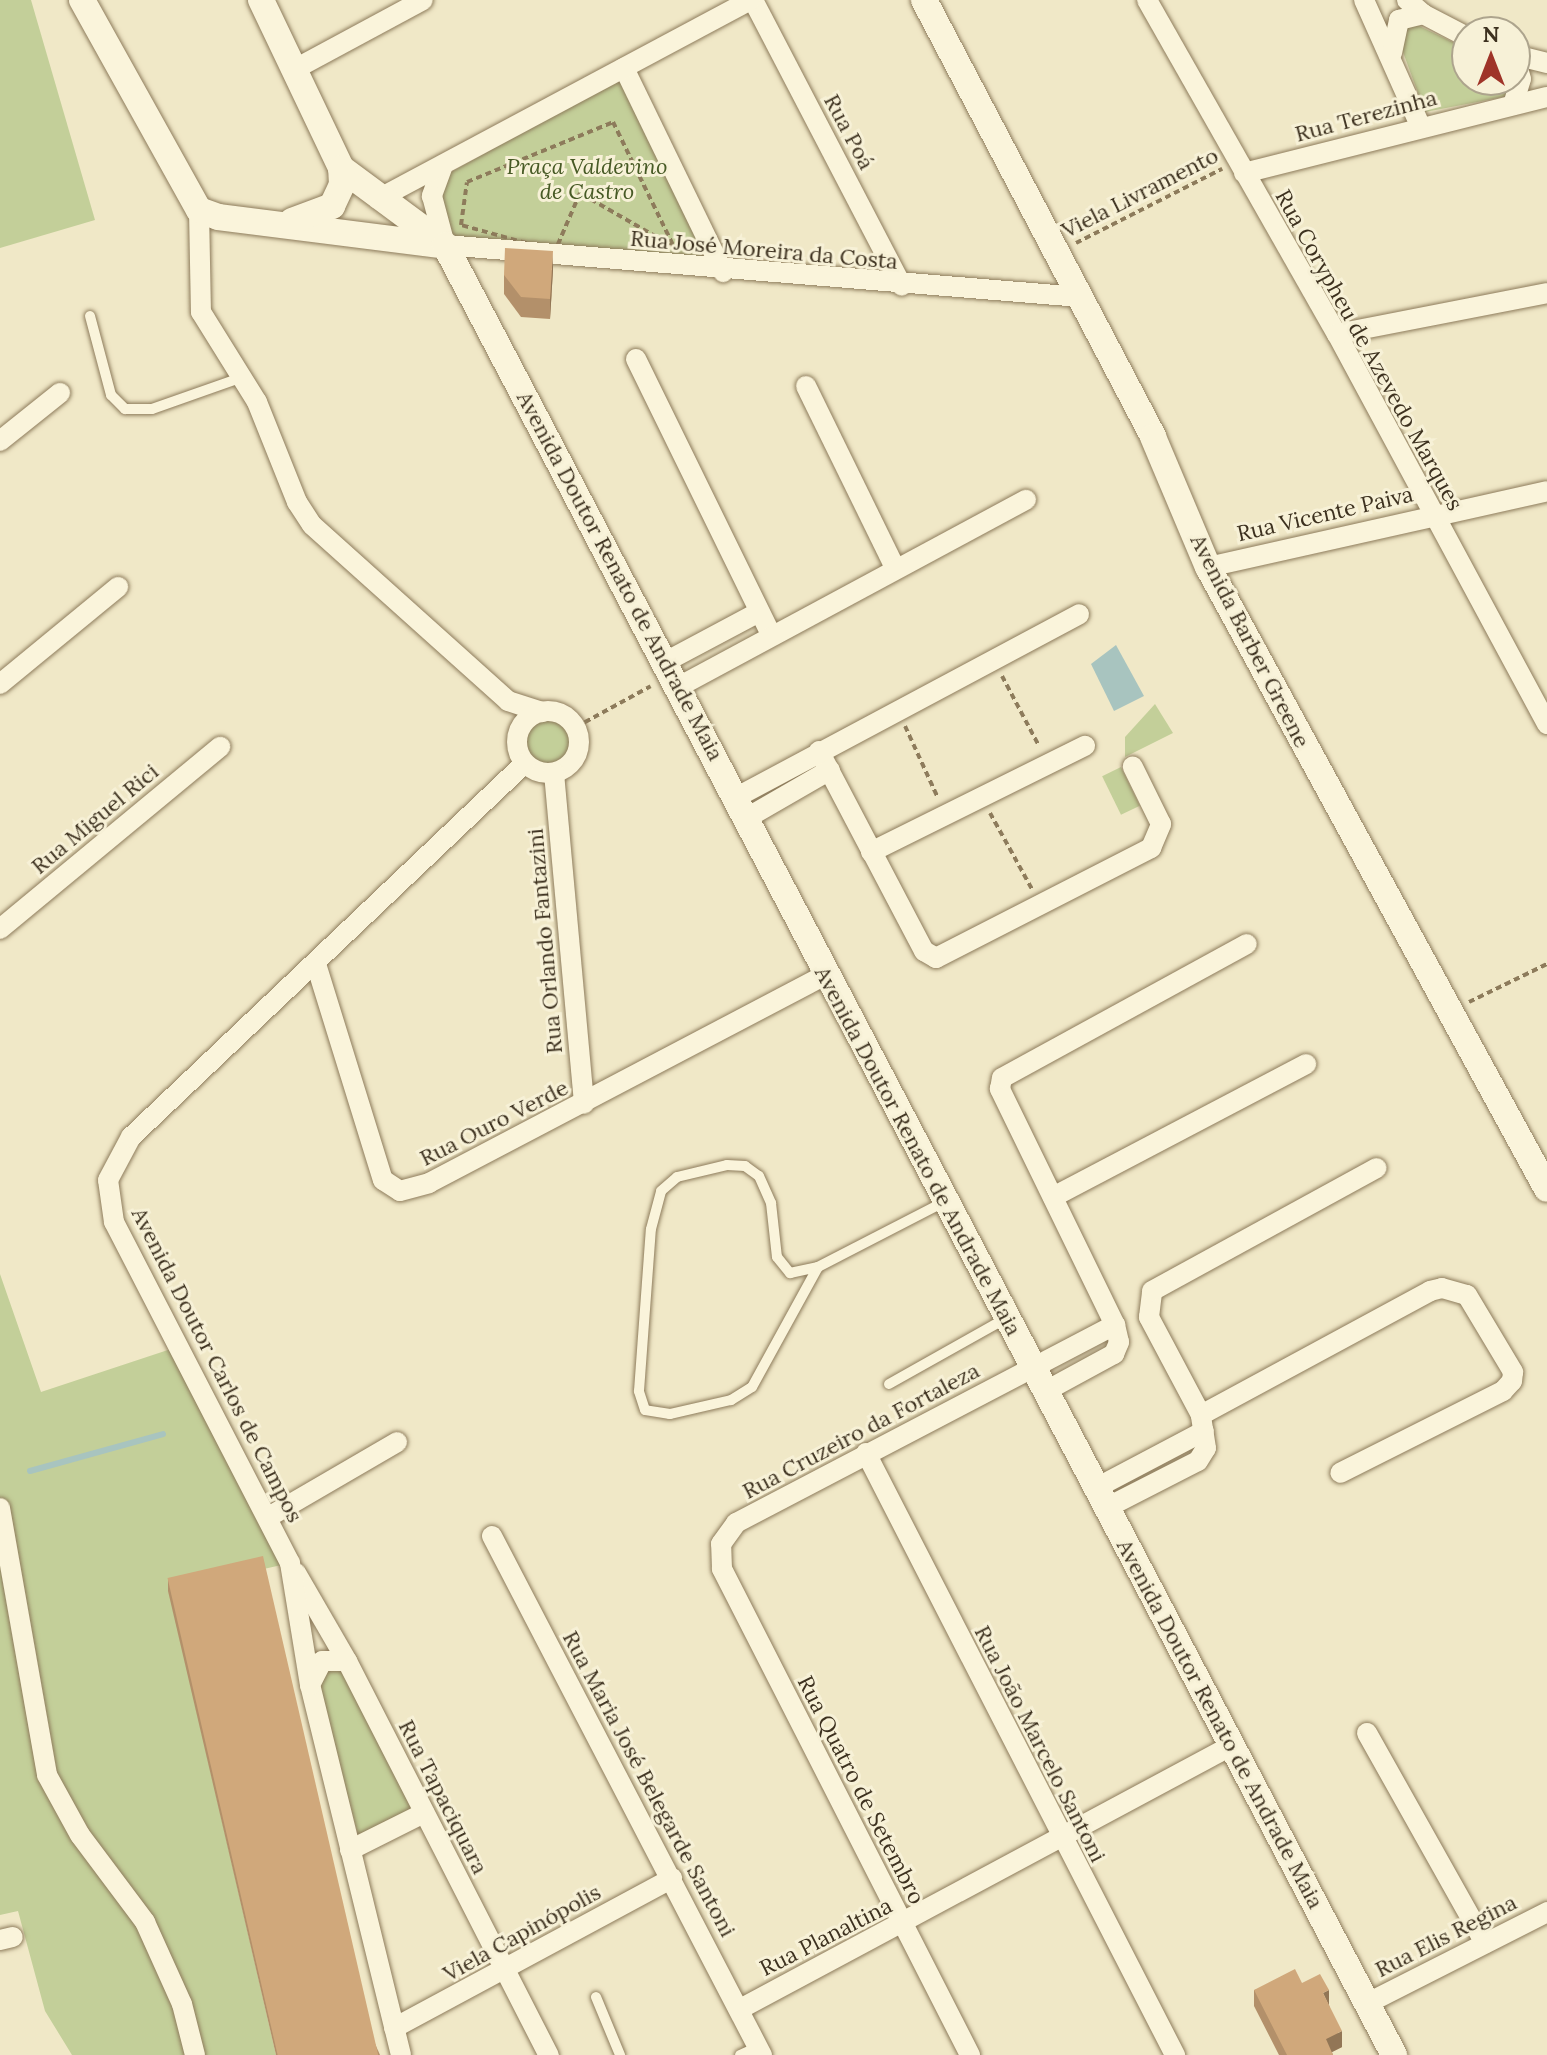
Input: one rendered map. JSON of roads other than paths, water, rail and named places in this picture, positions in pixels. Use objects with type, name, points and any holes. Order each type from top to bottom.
[{"type":"street","points":[[82,0],[199,210],[201,312],[244,376],[312,525],[508,701],[542,712],[562,714],[576,727],[577,756],[554,773],[525,763],[508,701]]},
{"type":"street","points":[[261,0],[341,168],[342,185],[332,206],[321,214],[281,224]]},
{"type":"street","points":[[295,69],[423,0]]},
{"type":"street","points":[[378,199],[442,168],[751,0]]},
{"type":"street","name":"Rua Poá","points":[[751,0],[902,286]]},
{"type":"street","name":"Avenida Barber Greene","points":[[924,0],[939,12],[1056,253],[1153,437],[1208,567],[1547,1189]]},
{"type":"street","name":"Rua Corypheu de Azevedo Marques","points":[[1147,0],[1337,334],[1431,514],[1541,699],[1547,724]]},
{"type":"street","points":[[1364,0],[1392,54],[1420,125]]},
{"type":"street","points":[[1407,0],[1423,14],[1451,29]]},
{"type":"street","points":[[1392,54],[1399,20],[1423,14]]},
{"type":"street","points":[[624,68],[723,272]]},
{"type":"street","points":[[1513,105],[1516,96]]},
{"type":"street","name":"Rua Terezinha","points":[[1241,167],[1547,97]]},
{"type":"street","points":[[341,168],[378,199],[445,245]]},
{"type":"street","points":[[442,168],[432,196],[445,245]]},
{"type":"street","points":[[199,210],[445,245]]},
{"type":"street","name":"Rua José Moreira da Costa","points":[[445,245],[723,272],[1080,297]]},
{"type":"street","name":"Avenida Doutor Renato de Andrade Maia","points":[[445,245],[673,674],[826,975],[1229,1747],[1394,2055]]},
{"type":"street","points":[[1337,334],[1547,293]]},
{"type":"street","points":[[636,359],[771,635]]},
{"type":"street","points":[[806,386],[895,568]]},
{"type":"street","points":[[0,441],[60,393]]},
{"type":"street","name":"Rua Vicente Paiva","points":[[1208,567],[1431,514],[1547,491]]},
{"type":"street","points":[[673,674],[771,635],[1026,500]]},
{"type":"street","points":[[0,684],[118,587]]},
{"type":"street","points":[[673,674],[759,612]]},
{"type":"street","points":[[740,808],[819,751],[1079,614]]},
{"type":"street","points":[[517,742],[524,722],[542,712]]},
{"type":"street","points":[[871,852],[1047,762],[1085,746]]},
{"type":"street","name":"Rua Miguel Rici","points":[[0,929],[220,747]]},
{"type":"street","points":[[819,751],[929,956],[944,957],[1158,841],[1161,824],[1133,767]]},
{"type":"street","name":"Avenida Doutor Carlos de Campos","points":[[401,2055],[310,1685],[290,1563],[270,1516],[114,1222],[108,1180],[131,1137],[525,763]]},
{"type":"street","points":[[740,808],[830,770]]},
{"type":"street","name":"Rua Orlando Fantazini","points":[[554,773],[584,1104]]},
{"type":"street","points":[[1044,1392],[1114,1354],[1119,1342],[1115,1325],[1000,1089],[1002,1078],[1247,944]]},
{"type":"street","name":"Rua Ouro Verde","points":[[316,964],[389,1188],[413,1189],[584,1104],[826,975]]},
{"type":"street","points":[[1053,1197],[1306,1064]]},
{"type":"street","points":[[1101,1498],[1198,1461],[1206,1448],[1203,1423],[1149,1317],[1152,1291],[1377,1168]]},
{"type":"street","points":[[1203,1423],[1430,1291],[1442,1288],[1467,1295],[1513,1372],[1512,1381],[1503,1391],[1340,1473]]},
{"type":"street","name":"Rua Cruzeiro da Fortaleza","points":[[721,1544],[736,1523],[1115,1325]]},
{"type":"street","points":[[270,1516],[397,1442]]},
{"type":"street","name":"Rua João Marcelo Santoni","points":[[866,1453],[1060,1838],[1175,2055]]},
{"type":"street","points":[[0,1508],[47,1775],[60,1805],[158,1946],[182,2004],[195,2055]]},
{"type":"street","name":"Rua Maria José Belegarde Santoni","points":[[492,1536],[740,2009],[754,2052]]},
{"type":"street","name":"Rua Quatro de Setembro","points":[[721,1544],[722,1569],[970,2055]]},
{"type":"street","name":"Rua Tapaciquara","points":[[290,1563],[347,1661],[549,2055]]},
{"type":"street","points":[[310,1685],[322,1661],[347,1661]]},
{"type":"street","points":[[1367,1733],[1485,1943]]},
{"type":"street","name":"Rua Planaltina","points":[[740,2009],[903,1925],[1229,1747]]},
{"type":"street","points":[[350,1850],[424,1813]]},
{"type":"street","name":"Viela Capinópolis","points":[[394,2028],[672,1878]]},
{"type":"street","name":"Rua Elis Regina","points":[[1368,2003],[1485,1943],[1545,1918]]},
{"type":"lane","points":[[90,316],[111,395],[125,409],[152,409],[244,376]]},
{"type":"lane","points":[[818,1267],[752,1387],[731,1400],[670,1414],[645,1410],[639,1391],[651,1229],[661,1191],[677,1177],[727,1165],[745,1166],[768,1188],[781,1267],[790,1273],[818,1267],[944,1202]]},
{"type":"lane","points":[[889,1384],[1005,1319]]},
{"type":"lane","points":[[596,1997],[620,2055]]},
{"type":"water","points":[[1116,645],[1144,696],[1114,711],[1091,664]]},
{"type":"waterway","points":[[30,1471],[163,1434]]},
{"type":"park label","name":"Praça Valdevino de Castro","points":[[587,178]]}]
